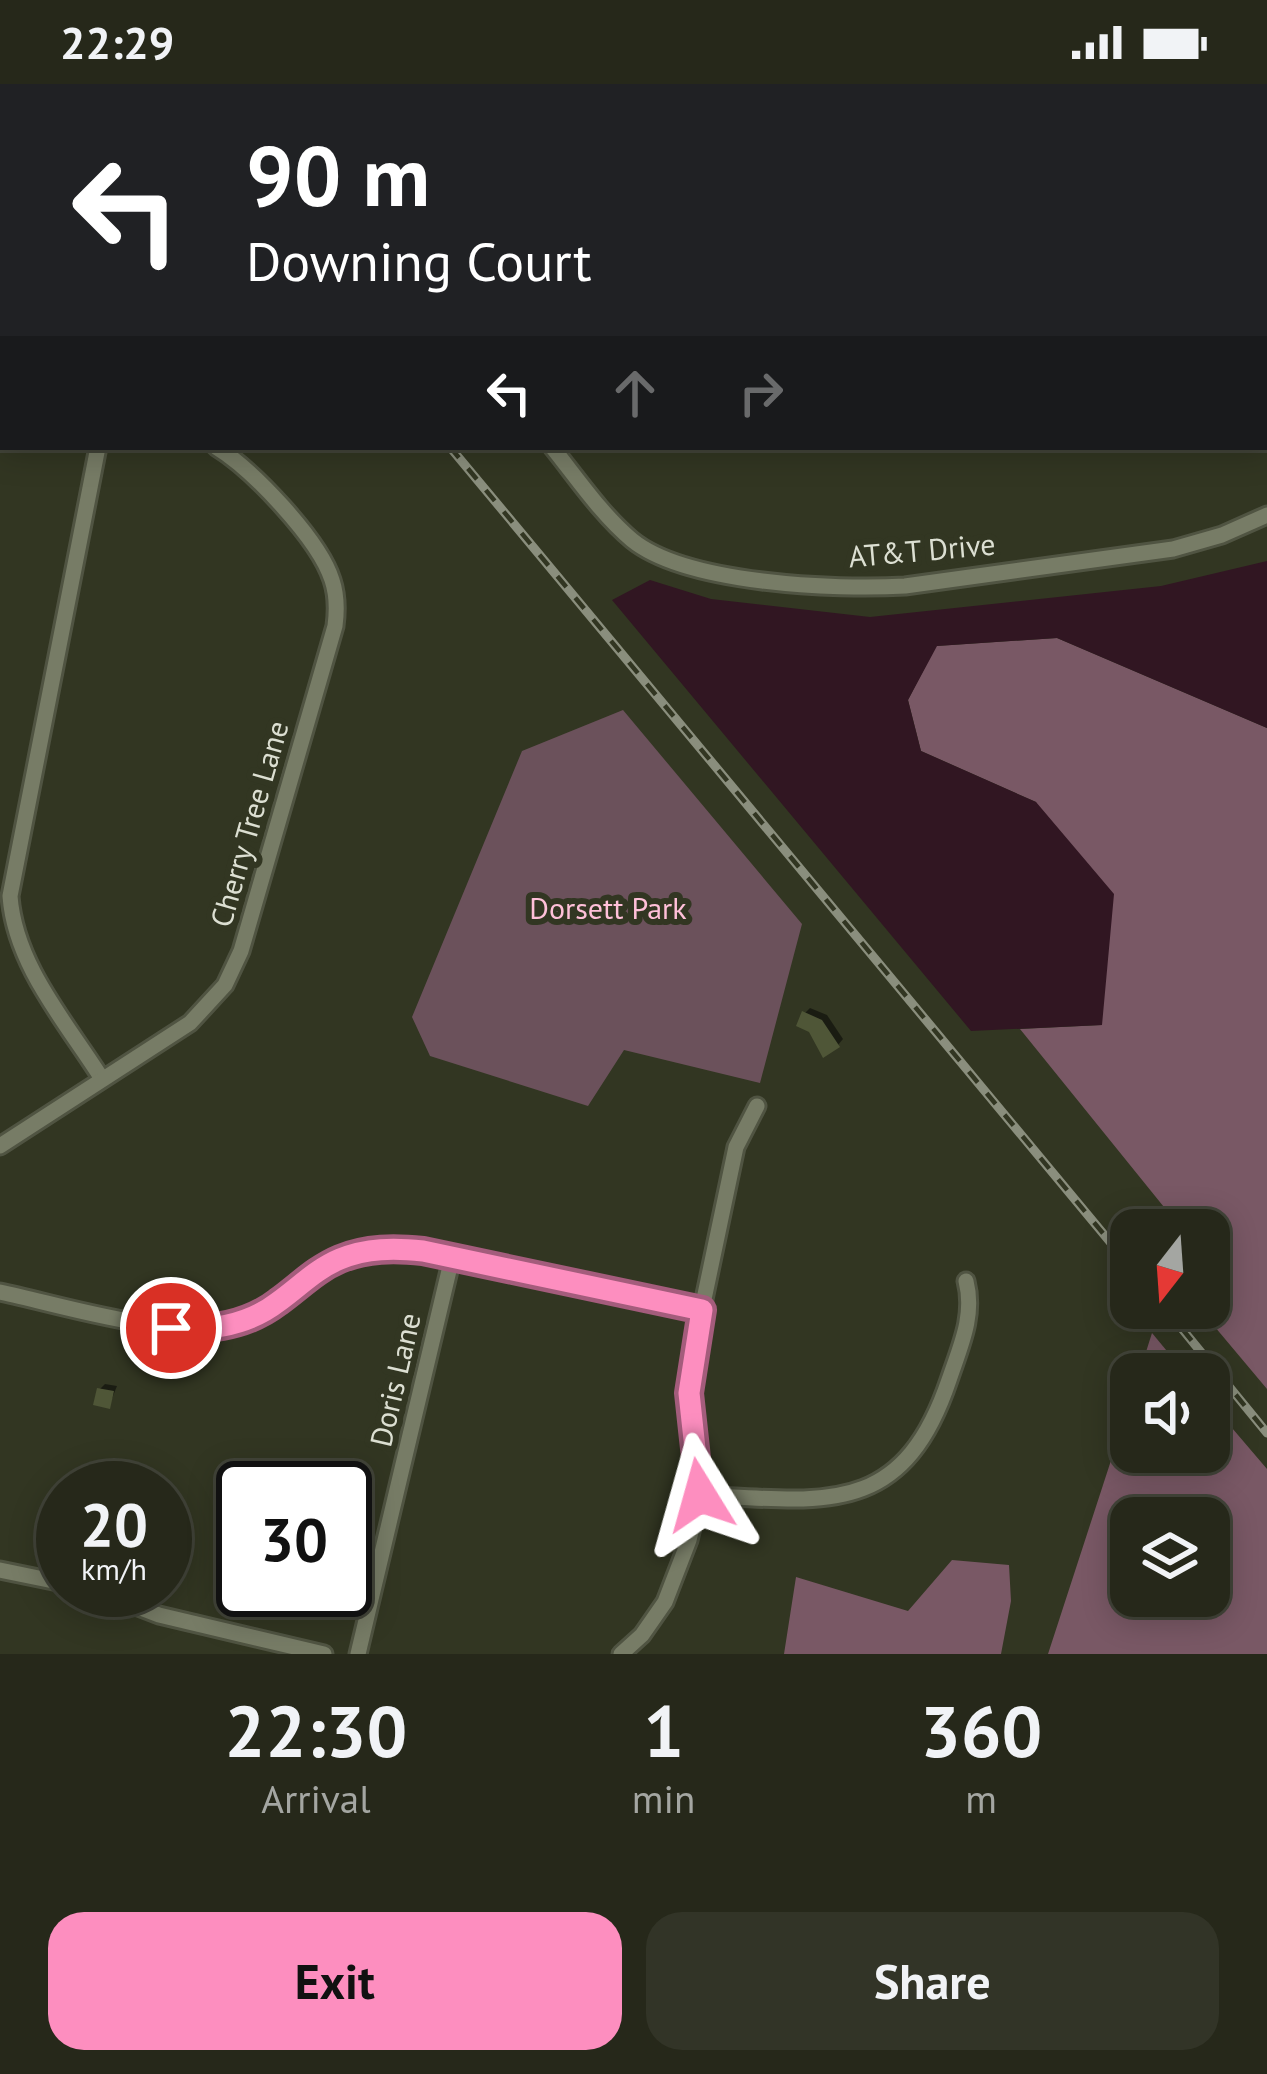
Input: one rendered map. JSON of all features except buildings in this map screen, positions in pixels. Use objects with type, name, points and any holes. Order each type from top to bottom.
[{"type":"street","points":[[97,450],[10,896],[24,956],[102,1079]]},
{"type":"street","name":"Cherry Tree Lane","points":[[0,1146],[199,1015],[215,1000],[235,967],[335,626],[336,592],[319,554],[263,485],[220,450]]},
{"type":"street","name":"AT&T Drive","points":[[555,450],[632,539],[657,556],[691,569],[745,577],[869,588],[905,586],[1173,549],[1222,535],[1267,514]]},
{"type":"street","points":[[621,1654],[642,1635],[665,1602],[689,1540],[700,1495],[689,1393],[702,1310],[736,1147],[758,1106]]},
{"type":"street","points":[[0,1292],[171,1328],[199,1329],[259,1314],[319,1270],[354,1254],[400,1249],[702,1310]]},
{"type":"street","name":"Doris Lane","points":[[358,1654],[452,1258]]},
{"type":"street","points":[[700,1495],[826,1499],[863,1490],[895,1470],[920,1445],[941,1403],[968,1322],[967,1281]]},
{"type":"street","points":[[0,1570],[36,1577]]},
{"type":"street","points":[[168,1617],[325,1654]]},
{"type":"green space","name":"Dorsett Park","points":[[623,710],[802,924],[760,1083],[624,1050],[588,1106],[430,1056],[412,1017],[522,751]]},
{"type":"shaded area","points":[[1267,561],[1267,728],[1057,638],[937,646],[908,700],[921,751],[1036,802],[1114,894],[1102,1025],[971,1031],[612,600],[650,580],[711,599],[870,617],[1161,586]]},
{"type":"shaded area","points":[[1057,638],[1267,728],[1267,1389],[1217,1329],[1230,1329],[1230,1209],[1166,1209],[1020,1029],[1102,1025],[1036,802],[921,751],[908,700],[936,646]]},
{"type":"shaded area","points":[[1152,1333],[1169,1353],[1146,1353]]},
{"type":"shaded area","points":[[1230,1426],[1267,1469],[1267,1654],[1048,1654],[1110,1464],[1110,1473],[1230,1473]]},
{"type":"shaded area","points":[[952,1560],[1009,1565],[1011,1601],[1001,1654],[784,1654],[796,1577],[908,1611]]},
{"type":"railway","points":[[452,450],[1110,1242]]},
{"type":"railway","points":[[1182,1329],[1267,1433]]},
{"type":"route","points":[[171,1328],[214,1328],[245,1320],[270,1308],[337,1260],[388,1248],[423,1251],[702,1310],[689,1393],[700,1495]]}]
